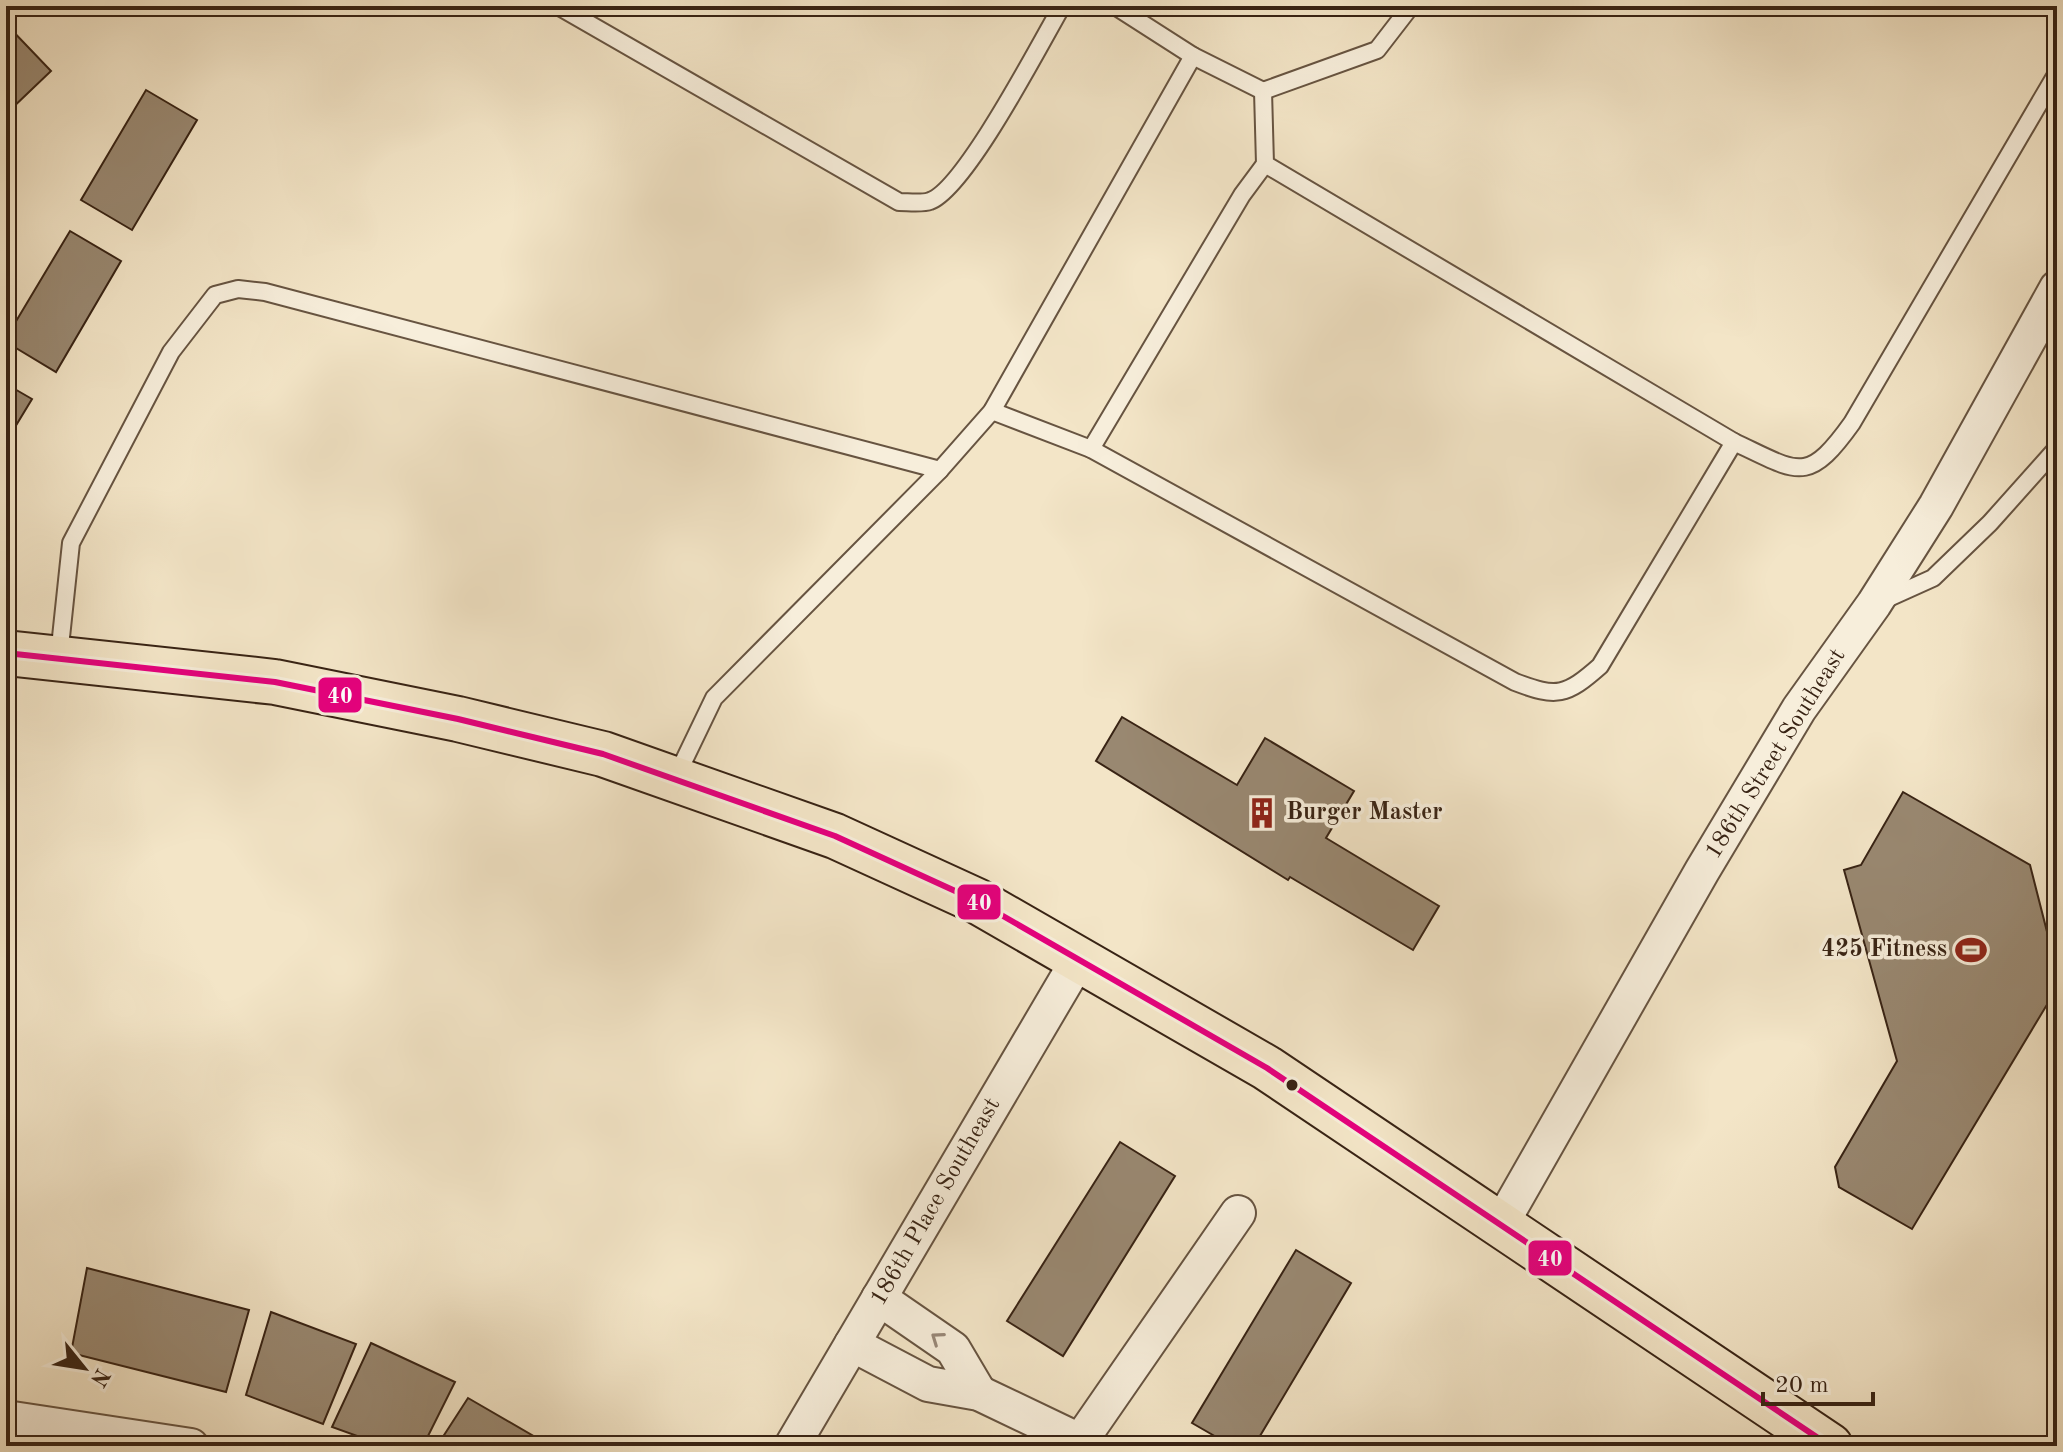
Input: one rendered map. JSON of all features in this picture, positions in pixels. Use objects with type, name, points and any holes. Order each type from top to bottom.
[{"type":"main road","points":[[6,653],[275,682],[473,723],[603,754],[835,836],[977,901],[1080,957],[1267,1068],[1830,1446]]},
{"type":"street","name":"186th Street Southeast","points":[[1501,1224],[1791,723],[1874,604],[1936,506],[2057,288]]},
{"type":"street","name":"186th Place Southeast","points":[[792,1446],[1080,957]]},
{"type":"street","points":[[852,1344],[928,1384],[979,1393],[1085,1443],[1238,1213]]},
{"type":"street","points":[[879,1298],[953,1349],[979,1393]]},
{"type":"street","points":[[6,1418],[191,1446]]},
{"type":"lane","points":[[558,6],[899,202],[929,202],[950,190],[976,152],[1062,6]]},
{"type":"lane","points":[[1115,6],[1193,56],[1263,91],[1377,50],[1411,6]]},
{"type":"lane","points":[[675,778],[714,698],[940,470],[992,411],[1193,56]]},
{"type":"lane","points":[[1265,164],[1734,442],[1788,467],[1804,467],[1827,458],[1852,423],[2057,73]]},
{"type":"lane","points":[[1091,449],[1242,195],[1265,164],[1263,91]]},
{"type":"lane","points":[[59,658],[71,543],[171,352],[215,295],[238,289],[265,292],[940,470]]},
{"type":"lane","points":[[992,411],[1091,449],[1515,682],[1549,695],[1575,687],[1600,666],[1734,442]]},
{"type":"lane","points":[[1874,604],[1933,578],[1990,523],[2057,448]]},
{"type":"building","points":[[6,24],[51,71],[8,112],[6,110]]},
{"type":"building","points":[[146,90],[197,120],[132,230],[81,200]]},
{"type":"building","points":[[70,231],[121,261],[56,372],[6,342],[6,338]]},
{"type":"building","points":[[6,384],[32,399],[6,442]]},
{"type":"building","name":"Burger Master","points":[[1122,717],[1237,785],[1265,738],[1354,791],[1326,838],[1439,906],[1413,950],[1290,877],[1288,880],[1096,761]]},
{"type":"building","points":[[1903,792],[2030,865],[2057,971],[2057,988],[1912,1229],[1839,1187],[1835,1167],[1897,1061],[1844,870],[1861,865]]},
{"type":"building","points":[[1120,1142],[1175,1176],[1063,1356],[1007,1321]]},
{"type":"building","points":[[1296,1250],[1351,1283],[1254,1446],[1232,1446],[1192,1423]]},
{"type":"building","points":[[87,1268],[249,1310],[226,1392],[71,1353]]},
{"type":"building","points":[[271,1312],[356,1344],[323,1424],[246,1395]]},
{"type":"building","points":[[371,1343],[455,1382],[423,1446],[385,1446],[332,1427]]},
{"type":"building","points":[[468,1398],[549,1445],[437,1446]]},
{"type":"transit line","name":"40","points":[[6,653],[275,682],[458,719],[603,754],[835,836],[977,901],[1267,1068],[1830,1446]]},
{"type":"place","name":"Burger Master","points":[[1262,813]]},
{"type":"place","name":"425 Fitness","points":[[1971,950]]}]
